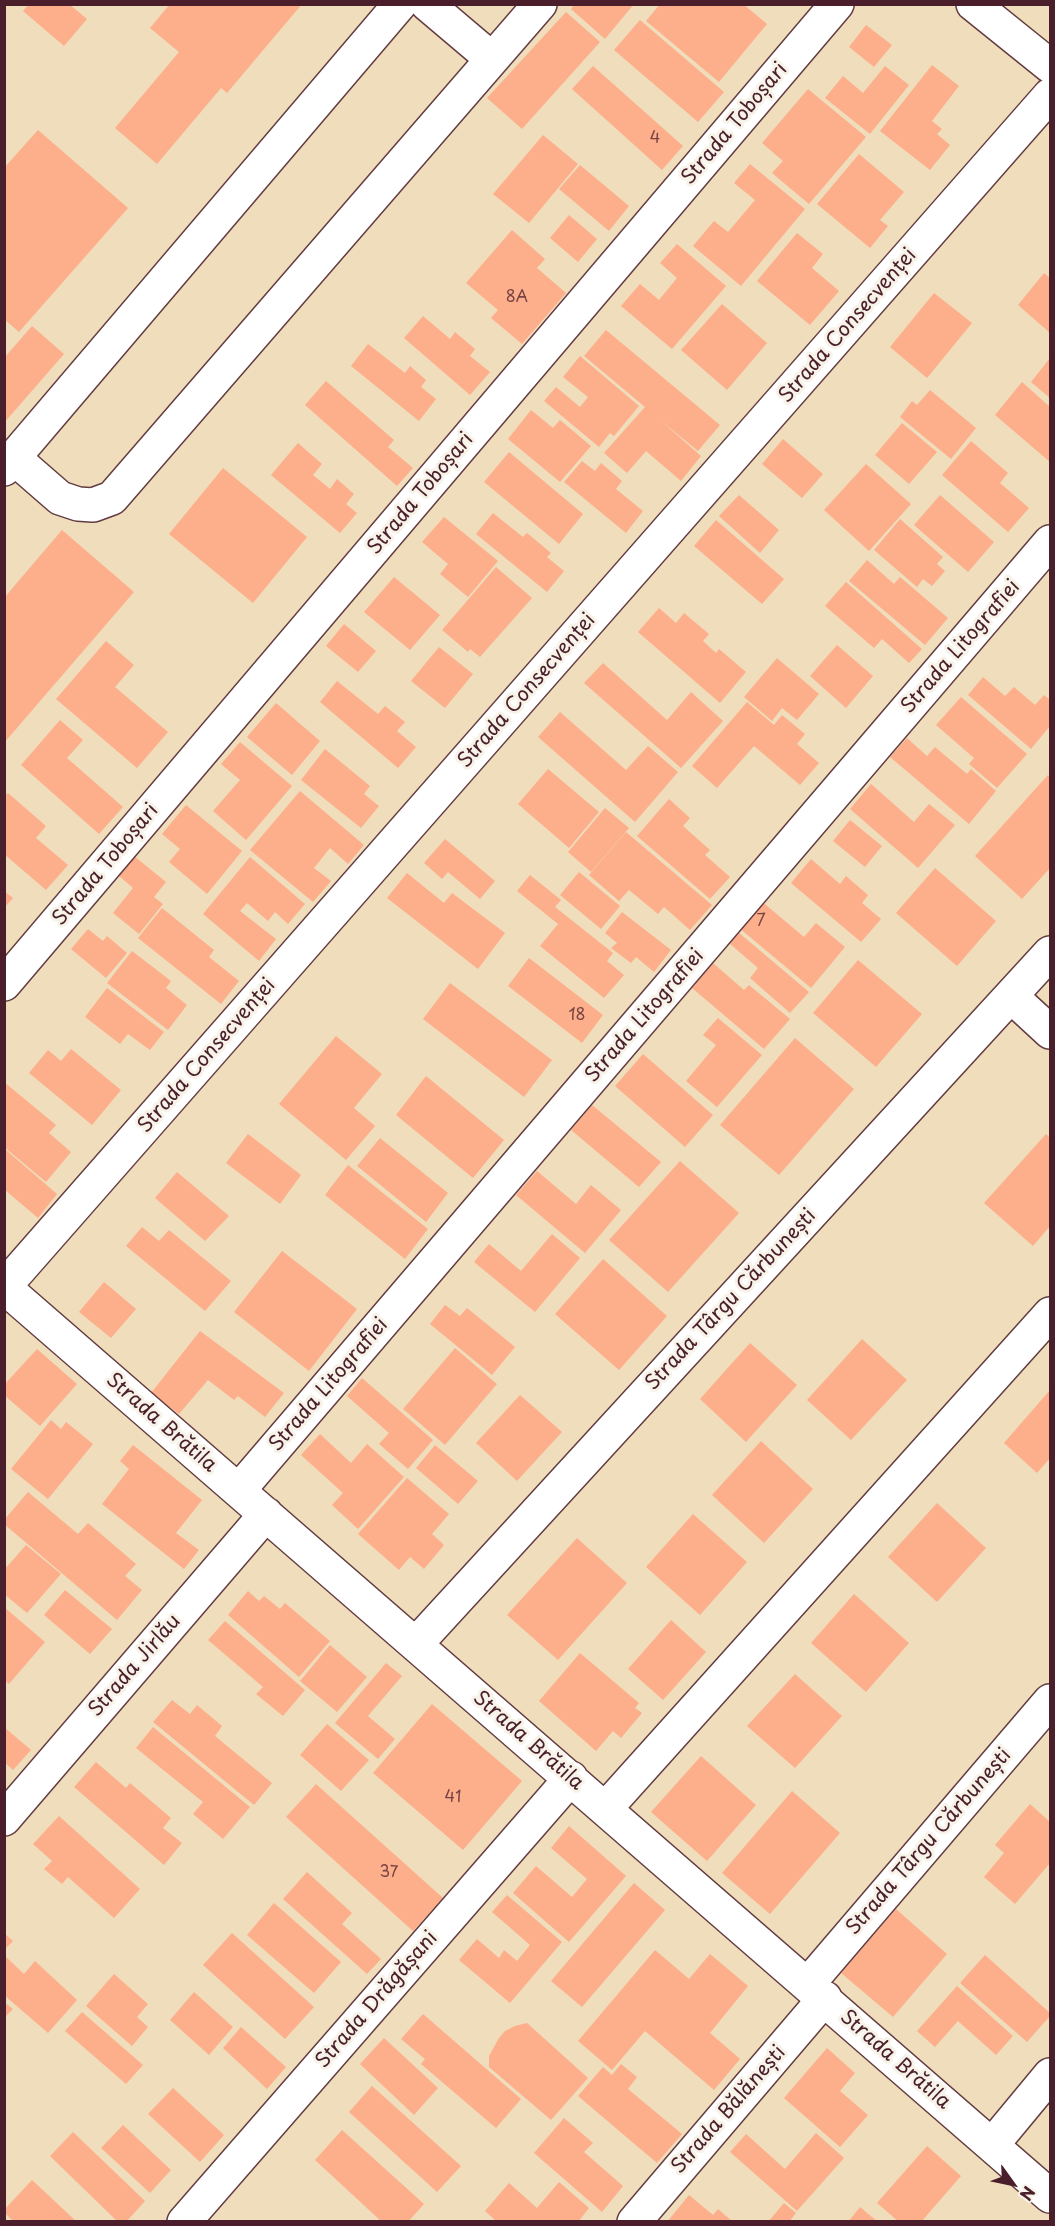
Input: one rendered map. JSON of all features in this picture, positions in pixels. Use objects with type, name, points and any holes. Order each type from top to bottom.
[{"type":"street","points":[[400,4],[9,464],[60,498],[78,504],[93,505],[112,498],[540,4]]},
{"type":"street","points":[[427,4],[492,59]]},
{"type":"street","name":"Strada Toboșari","points":[[4,984],[837,4]]},
{"type":"street","points":[[973,4],[1050,66]]},
{"type":"street","name":"Strada Consecvenței","points":[[4,1287],[1050,95]]},
{"type":"street","name":"Strada Litografiei","points":[[239,1490],[1050,542]]},
{"type":"street","name":"Strada Târgu Cărbunești","points":[[416,1644],[1050,953]]},
{"type":"street","points":[[1011,996],[1050,1032]]},
{"type":"street","name":"Strada Brătila","points":[[4,1287],[817,1991],[1050,2196]]},
{"type":"street","points":[[606,1808],[1050,1314]]},
{"type":"street","name":"Strada Jirlău","points":[[4,1819],[266,1514]]},
{"type":"street","name":"Strada Târgu Cărbunești","points":[[817,1991],[1050,1701]]},
{"type":"street","name":"Strada Drăgășani","points":[[184,2222],[571,1778]]},
{"type":"street","name":"Strada Bălănești","points":[[634,2222],[817,1991]]},
{"type":"street","points":[[992,2145],[1050,2075]]},
{"type":"building","points":[[29,4],[69,4],[87,19],[64,46],[23,11]]},
{"type":"building","points":[[170,4],[302,4],[227,93],[221,88],[157,164],[115,128],[179,52],[150,28]]},
{"type":"building","points":[[575,4],[634,4],[605,39],[571,9]]},
{"type":"building","points":[[660,4],[743,4],[767,24],[719,82],[646,21]]},
{"type":"building","points":[[566,12],[600,42],[522,129],[487,98]]},
{"type":"building","points":[[640,20],[724,92],[698,122],[614,50]]},
{"type":"building","points":[[866,25],[892,45],[874,67],[849,47]]},
{"type":"building","points":[[932,65],[959,86],[932,121],[942,129],[937,134],[950,145],[930,170],[880,131]]},
{"type":"building","points":[[593,66],[683,146],[662,170],[572,89]]},
{"type":"building","points":[[885,66],[909,85],[870,134],[825,98],[843,76],[863,93]]},
{"type":"building","points":[[808,89],[866,137],[809,204],[772,173],[783,161],[762,143]]},
{"type":"building","points":[[38,130],[128,208],[19,332],[4,319],[4,168]]},
{"type":"building","points":[[543,135],[578,164],[529,223],[493,194]]},
{"type":"building","points":[[859,154],[904,192],[880,220],[888,226],[870,248],[817,204]]},
{"type":"building","points":[[750,164],[805,209],[741,286],[693,246],[714,221],[728,232],[755,200],[734,183]]},
{"type":"building","points":[[580,165],[629,206],[609,231],[559,189]]},
{"type":"building","points":[[569,215],[597,239],[578,262],[550,238]]},
{"type":"building","points":[[512,230],[545,259],[537,268],[566,293],[522,344],[491,318],[498,310],[466,283]]},
{"type":"building","points":[[797,233],[823,254],[812,268],[839,291],[810,325],[757,281]]},
{"type":"building","points":[[677,244],[726,286],[672,349],[621,306],[640,284],[659,300],[677,278],[660,263]]},
{"type":"building","points":[[1044,273],[1050,278],[1050,333],[1018,305]]},
{"type":"building","points":[[934,293],[972,323],[927,378],[890,347]]},
{"type":"building","points":[[722,304],[767,343],[727,390],[681,350]]},
{"type":"building","points":[[423,316],[450,339],[455,332],[475,349],[470,356],[490,372],[470,395],[404,338]]},
{"type":"building","points":[[32,326],[64,354],[4,423],[4,358]]},
{"type":"building","points":[[606,330],[720,425],[698,451],[660,420],[701,456],[681,481],[646,451],[627,473],[604,453],[645,407],[584,356]]},
{"type":"building","points":[[368,344],[405,373],[410,366],[426,380],[421,387],[436,399],[419,421],[351,366]]},
{"type":"building","points":[[580,356],[639,406],[614,436],[610,433],[599,447],[544,401],[556,387],[580,407],[588,397],[563,377]]},
{"type":"building","points":[[1050,358],[1050,398],[1031,382]]},
{"type":"building","points":[[326,381],[394,440],[388,447],[413,468],[397,486],[305,405]]},
{"type":"building","points":[[1022,382],[1050,407],[1050,462],[995,415]]},
{"type":"building","points":[[930,390],[976,428],[951,459],[900,417],[912,401],[917,405]]},
{"type":"building","points":[[531,410],[553,428],[560,420],[591,446],[560,482],[508,439]]},
{"type":"building","points":[[902,423],[937,452],[909,484],[875,455]]},
{"type":"building","points":[[783,439],[823,474],[802,498],[762,464]]},
{"type":"building","points":[[971,441],[1008,473],[1000,483],[1029,508],[1008,532],[942,475]]},
{"type":"building","points":[[298,443],[322,464],[313,475],[330,489],[337,479],[354,494],[346,504],[357,513],[340,533],[271,475]]},
{"type":"building","points":[[509,452],[583,514],[559,544],[484,482]]},
{"type":"building","points":[[582,461],[595,471],[601,463],[622,481],[616,489],[643,511],[626,533],[564,482]]},
{"type":"building","points":[[866,464],[911,504],[869,551],[824,510]]},
{"type":"building","points":[[223,468],[307,537],[253,603],[169,534]]},
{"type":"building","points":[[739,495],[779,530],[760,553],[719,516]]},
{"type":"building","points":[[940,495],[994,542],[968,572],[914,525]]},
{"type":"building","points":[[493,513],[523,537],[527,533],[551,553],[547,557],[564,571],[547,592],[476,534]]},
{"type":"building","points":[[444,517],[498,561],[468,597],[440,574],[448,564],[422,542]]},
{"type":"building","points":[[900,519],[943,557],[937,564],[945,571],[932,586],[923,579],[917,587],[874,550]]},
{"type":"building","points":[[716,520],[784,579],[762,604],[694,546]]},
{"type":"building","points":[[62,530],[134,592],[4,743],[4,598]]},
{"type":"building","points":[[867,560],[894,584],[900,577],[948,618],[925,645],[849,581]]},
{"type":"building","points":[[496,567],[532,598],[480,657],[470,649],[468,652],[442,630]]},
{"type":"building","points":[[394,577],[440,615],[410,650],[364,612]]},
{"type":"building","points":[[846,582],[922,649],[909,663],[882,639],[874,648],[825,606]]},
{"type":"building","points":[[659,608],[676,623],[684,613],[709,634],[703,641],[716,653],[719,649],[746,672],[720,703],[638,632]]},
{"type":"building","points":[[344,624],[376,651],[358,672],[326,646]]},
{"type":"building","points":[[106,641],[134,665],[115,687],[168,732],[137,768],[56,699]]},
{"type":"building","points":[[837,645],[873,676],[846,708],[810,676]]},
{"type":"building","points":[[439,647],[473,674],[445,708],[411,681]]},
{"type":"building","points":[[777,658],[819,694],[797,720],[782,708],[772,721],[744,697]]},
{"type":"building","points":[[603,663],[667,720],[691,692],[723,721],[681,768],[584,683]]},
{"type":"building","points":[[983,677],[1005,696],[1014,687],[1035,705],[1044,695],[1050,700],[1050,726],[1031,749],[968,695]]},
{"type":"building","points":[[337,681],[378,714],[385,706],[405,722],[397,731],[416,747],[398,768],[320,702]]},
{"type":"building","points":[[961,697],[1027,754],[997,788],[969,764],[974,758],[936,725]]},
{"type":"building","points":[[747,702],[774,725],[782,715],[805,734],[797,744],[819,763],[800,785],[754,746],[717,788],[692,766]]},
{"type":"building","points":[[276,703],[320,741],[292,775],[247,737]]},
{"type":"building","points":[[560,712],[626,770],[648,746],[678,772],[635,822],[538,737]]},
{"type":"building","points":[[60,720],[83,740],[67,758],[123,807],[99,834],[21,765]]},
{"type":"building","points":[[907,738],[927,756],[935,747],[967,774],[971,769],[996,791],[969,824],[890,757]]},
{"type":"building","points":[[240,742],[292,786],[246,840],[213,811],[240,780],[221,764]]},
{"type":"building","points":[[325,749],[370,786],[364,794],[379,806],[361,828],[301,780]]},
{"type":"building","points":[[548,769],[599,812],[569,848],[518,804]]},
{"type":"building","points":[[1048,775],[1050,778],[1050,868],[1022,899],[975,856]]},
{"type":"building","points":[[871,784],[914,822],[929,804],[955,825],[918,868],[850,809]]},
{"type":"building","points":[[300,791],[364,845],[348,864],[330,848],[314,868],[331,881],[313,902],[250,850]]},
{"type":"building","points":[[8,793],[46,826],[36,838],[68,865],[46,890],[4,854],[4,796]]},
{"type":"building","points":[[669,799],[690,818],[683,826],[710,850],[705,855],[730,877],[710,899],[637,836]]},
{"type":"building","points":[[186,805],[242,851],[207,894],[169,862],[180,849],[162,834]]},
{"type":"building","points":[[605,808],[629,828],[591,872],[568,852]]},
{"type":"building","points":[[850,820],[882,846],[865,867],[833,841]]},
{"type":"building","points":[[626,832],[712,905],[690,930],[664,907],[658,914],[629,890],[619,901],[589,875]]},
{"type":"building","points":[[445,839],[495,881],[480,899],[448,872],[442,879],[424,863]]},
{"type":"building","points":[[134,856],[166,882],[154,897],[163,904],[139,934],[113,913],[133,888],[118,875]]},
{"type":"building","points":[[250,857],[305,904],[288,924],[275,912],[268,921],[247,903],[240,911],[276,939],[259,961],[203,914]]},
{"type":"building","points":[[811,859],[840,884],[846,876],[868,895],[862,903],[881,919],[861,942],[791,883]]},
{"type":"building","points":[[935,868],[996,921],[957,966],[896,913]]},
{"type":"building","points":[[579,872],[620,906],[601,929],[560,895]]},
{"type":"building","points":[[407,873],[444,903],[452,893],[505,933],[478,969],[387,898]]},
{"type":"building","points":[[530,875],[561,900],[555,907],[613,953],[607,961],[624,975],[604,998],[540,946],[558,924],[517,891]]},
{"type":"building","points":[[4,891],[13,898],[4,908]]},
{"type":"building","points":[[760,900],[804,937],[816,923],[845,947],[811,988],[738,927]]},
{"type":"building","points":[[162,908],[214,950],[209,957],[239,981],[221,1004],[138,938]]},
{"type":"building","points":[[622,912],[671,950],[654,972],[636,957],[631,963],[611,948],[617,943],[605,933]]},
{"type":"building","points":[[88,929],[103,941],[107,936],[127,953],[106,978],[71,949]]},
{"type":"building","points":[[738,932],[809,992],[790,1013],[750,978],[758,968],[729,943]]},
{"type":"building","points":[[132,951],[171,981],[166,988],[187,1005],[168,1030],[107,983]]},
{"type":"building","points":[[529,958],[603,1015],[582,1043],[508,986]]},
{"type":"building","points":[[858,960],[922,1014],[876,1067],[813,1013]]},
{"type":"building","points":[[713,963],[744,990],[749,985],[790,1019],[764,1049],[692,988]]},
{"type":"building","points":[[450,983],[552,1060],[524,1097],[423,1019]]},
{"type":"building","points":[[107,988],[164,1032],[150,1050],[128,1034],[120,1044],[85,1017]]},
{"type":"building","points":[[718,1018],[762,1055],[717,1107],[686,1081],[716,1045],[703,1035]]},
{"type":"building","points":[[336,1036],[382,1074],[354,1108],[375,1126],[346,1160],[279,1104]]},
{"type":"building","points":[[795,1038],[854,1089],[779,1175],[720,1125]]},
{"type":"building","points":[[71,1049],[121,1090],[92,1125],[29,1073],[48,1050],[61,1061]]},
{"type":"building","points":[[643,1054],[713,1115],[685,1147],[615,1086]]},
{"type":"building","points":[[426,1076],[504,1140],[473,1178],[396,1115]]},
{"type":"building","points":[[4,1082],[56,1125],[49,1133],[71,1152],[46,1182],[4,1147]]},
{"type":"building","points":[[592,1105],[661,1162],[639,1187],[571,1130]]},
{"type":"building","points":[[248,1134],[301,1175],[280,1204],[226,1163]]},
{"type":"building","points":[[1046,1134],[1050,1138],[1050,1226],[1033,1246],[984,1203]]},
{"type":"building","points":[[380,1138],[448,1193],[426,1222],[357,1166]]},
{"type":"building","points":[[6,1150],[57,1194],[38,1218],[5,1190]]},
{"type":"building","points":[[680,1161],[739,1213],[668,1292],[609,1240]]},
{"type":"building","points":[[348,1165],[428,1229],[405,1259],[325,1195]]},
{"type":"building","points":[[537,1171],[576,1204],[591,1185],[621,1210],[585,1253],[516,1195]]},
{"type":"building","points":[[177,1172],[229,1216],[205,1241],[155,1198]]},
{"type":"building","points":[[142,1227],[159,1241],[169,1230],[231,1281],[205,1311],[126,1246]]},
{"type":"building","points":[[552,1234],[580,1258],[535,1312],[474,1262],[489,1244],[521,1271]]},
{"type":"building","points":[[282,1251],[357,1309],[309,1371],[234,1312]]},
{"type":"building","points":[[603,1259],[667,1316],[619,1370],[555,1314]]},
{"type":"building","points":[[104,1282],[136,1309],[111,1338],[79,1312]]},
{"type":"building","points":[[445,1305],[460,1316],[467,1308],[515,1347],[492,1375],[430,1324]]},
{"type":"building","points":[[200,1331],[284,1393],[265,1417],[238,1396],[234,1400],[208,1380],[179,1414],[151,1393]]},
{"type":"building","points":[[862,1339],[907,1380],[851,1440],[807,1400]]},
{"type":"building","points":[[750,1343],[797,1385],[746,1442],[700,1399]]},
{"type":"building","points":[[455,1348],[497,1384],[445,1445],[403,1409]]},
{"type":"building","points":[[37,1349],[77,1384],[40,1426],[4,1395],[4,1385]]},
{"type":"building","points":[[362,1378],[433,1440],[408,1469],[379,1444],[389,1433],[347,1396]]},
{"type":"building","points":[[1050,1390],[1050,1458],[1037,1473],[1004,1443]]},
{"type":"building","points":[[520,1395],[562,1432],[517,1481],[476,1443]]},
{"type":"building","points":[[51,1420],[61,1429],[66,1422],[93,1444],[48,1499],[11,1469]]},
{"type":"building","points":[[320,1434],[351,1463],[367,1444],[404,1477],[358,1529],[332,1505],[343,1493],[301,1455]]},
{"type":"building","points":[[761,1441],[813,1489],[764,1543],[712,1495]]},
{"type":"building","points":[[133,1445],[202,1500],[176,1533],[199,1550],[184,1569],[102,1504],[129,1469],[120,1461]]},
{"type":"building","points":[[435,1445],[478,1481],[458,1504],[416,1468]]},
{"type":"building","points":[[407,1478],[449,1514],[432,1534],[444,1545],[424,1569],[410,1557],[399,1570],[358,1534]]},
{"type":"building","points":[[28,1492],[78,1534],[88,1523],[136,1564],[125,1576],[142,1590],[117,1620],[4,1524],[4,1520]]},
{"type":"building","points":[[937,1503],[986,1548],[937,1602],[888,1557]]},
{"type":"building","points":[[693,1514],[747,1562],[700,1615],[646,1567]]},
{"type":"building","points":[[577,1538],[627,1583],[558,1660],[507,1615]]},
{"type":"building","points":[[26,1545],[61,1574],[27,1613],[4,1594],[4,1570]]},
{"type":"building","points":[[65,1590],[112,1629],[90,1654],[44,1615]]},
{"type":"building","points":[[248,1591],[259,1601],[264,1596],[280,1609],[285,1603],[330,1641],[299,1677],[228,1615]]},
{"type":"building","points":[[854,1594],[909,1643],[866,1692],[811,1643]]},
{"type":"building","points":[[4,1607],[45,1642],[9,1684],[4,1680]]},
{"type":"building","points":[[671,1620],[706,1652],[663,1700],[628,1669]]},
{"type":"building","points":[[225,1621],[305,1690],[283,1716],[256,1694],[263,1687],[208,1640]]},
{"type":"building","points":[[330,1645],[367,1677],[337,1712],[300,1681]]},
{"type":"building","points":[[580,1653],[639,1703],[635,1708],[642,1713],[621,1738],[613,1731],[596,1751],[539,1701]]},
{"type":"building","points":[[386,1663],[402,1676],[368,1716],[395,1739],[378,1759],[335,1723]]},
{"type":"building","points":[[795,1674],[842,1716],[795,1768],[747,1726]]},
{"type":"building","points":[[172,1700],[190,1714],[197,1705],[222,1726],[215,1736],[272,1783],[254,1805],[153,1722]]},
{"type":"building","points":[[432,1704],[522,1781],[463,1850],[373,1773]]},
{"type":"building","points":[[327,1724],[369,1760],[341,1791],[300,1755]]},
{"type":"building","points":[[4,1727],[31,1750],[13,1770],[4,1762]]},
{"type":"building","points":[[153,1727],[250,1807],[223,1839],[193,1814],[203,1802],[136,1748]]},
{"type":"building","points":[[701,1756],[756,1805],[707,1861],[651,1812]]},
{"type":"building","points":[[96,1762],[126,1788],[130,1783],[171,1818],[163,1828],[182,1843],[164,1865],[74,1787]]},
{"type":"building","points":[[316,1784],[443,1898],[413,1931],[286,1817]]},
{"type":"building","points":[[792,1791],[840,1833],[770,1914],[722,1873]]},
{"type":"building","points":[[1030,1804],[1050,1822],[1050,1863],[1015,1904],[984,1877],[1004,1853],[995,1845]]},
{"type":"building","points":[[59,1816],[140,1889],[114,1918],[68,1877],[62,1884],[44,1869],[52,1861],[33,1844]]},
{"type":"building","points":[[569,1826],[626,1876],[569,1942],[513,1893],[536,1866],[572,1897],[587,1879],[551,1848]]},
{"type":"building","points":[[307,1872],[352,1913],[342,1924],[381,1959],[367,1974],[283,1899]]},
{"type":"building","points":[[634,1883],[665,1910],[582,2007],[551,1981]]},
{"type":"building","points":[[507,1895],[562,1942],[510,2003],[459,1960],[477,1939],[499,1958],[504,1950],[517,1961],[530,1945],[492,1912]]},
{"type":"building","points":[[274,1903],[341,1962],[314,1993],[247,1935]]},
{"type":"building","points":[[896,1909],[947,1954],[893,2017],[841,1973]]},
{"type":"building","points":[[4,1933],[13,1941],[4,1950]]},
{"type":"building","points":[[232,1933],[314,2007],[285,2039],[203,1965]]},
{"type":"building","points":[[655,1950],[689,1979],[710,1954],[748,1986],[710,2033],[740,2059],[714,2090],[645,2031],[612,2070],[578,2041]]},
{"type":"building","points":[[985,1955],[1050,2013],[1050,2016],[1027,2042],[960,1983]]},
{"type":"building","points":[[6,1957],[24,1974],[35,1961],[77,2000],[48,2033],[4,1995]]},
{"type":"building","points":[[114,1974],[148,2004],[137,2017],[148,2027],[132,2046],[86,2006]]},
{"type":"building","points":[[957,1986],[1013,2036],[996,2055],[958,2021],[935,2047],[917,2031]]},
{"type":"building","points":[[194,1992],[233,2027],[209,2055],[170,2020]]},
{"type":"building","points":[[4,2002],[13,2009],[4,2018]]},
{"type":"building","points":[[82,2012],[143,2065],[126,2084],[65,2031]]},
{"type":"building","points":[[423,2014],[521,2099],[496,2128],[421,2064],[425,2059],[401,2039]]},
{"type":"building","points":[[527,2023],[588,2078],[551,2120],[489,2067],[489,2056],[505,2031]]},
{"type":"building","points":[[241,2027],[286,2067],[267,2089],[223,2048]]},
{"type":"building","points":[[384,2038],[438,2088],[414,2115],[360,2064]]},
{"type":"building","points":[[827,2048],[855,2073],[840,2091],[868,2115],[840,2147],[784,2098]]},
{"type":"building","points":[[621,2064],[637,2077],[628,2089],[682,2134],[657,2163],[578,2096],[603,2067],[612,2075]]},
{"type":"building","points":[[372,2086],[461,2166],[437,2192],[349,2112]]},
{"type":"building","points":[[173,2088],[224,2135],[200,2162],[148,2114]]},
{"type":"building","points":[[564,2118],[593,2143],[584,2152],[623,2186],[602,2212],[534,2153]]},
{"type":"building","points":[[123,2125],[171,2170],[150,2193],[101,2148]]},
{"type":"building","points":[[342,2130],[424,2204],[408,2222],[382,2222],[315,2160]]},
{"type":"building","points":[[73,2132],[145,2201],[126,2222],[118,2222],[50,2156]]},
{"type":"building","points":[[816,2133],[844,2158],[797,2211],[730,2152],[746,2134],[785,2169]]},
{"type":"building","points":[[927,2146],[961,2176],[921,2222],[899,2222],[877,2203]]},
{"type":"building","points":[[32,2180],[77,2222],[14,2222],[4,2210]]},
{"type":"building","points":[[559,2182],[589,2208],[578,2222],[497,2222],[485,2211],[509,2183],[537,2208]]},
{"type":"building","points":[[689,2195],[713,2215],[718,2209],[733,2222],[667,2222]]},
{"type":"building","points":[[784,2203],[796,2213],[789,2222],[768,2222]]},
{"type":"building","points":[[860,2207],[878,2222],[848,2222]]}]
